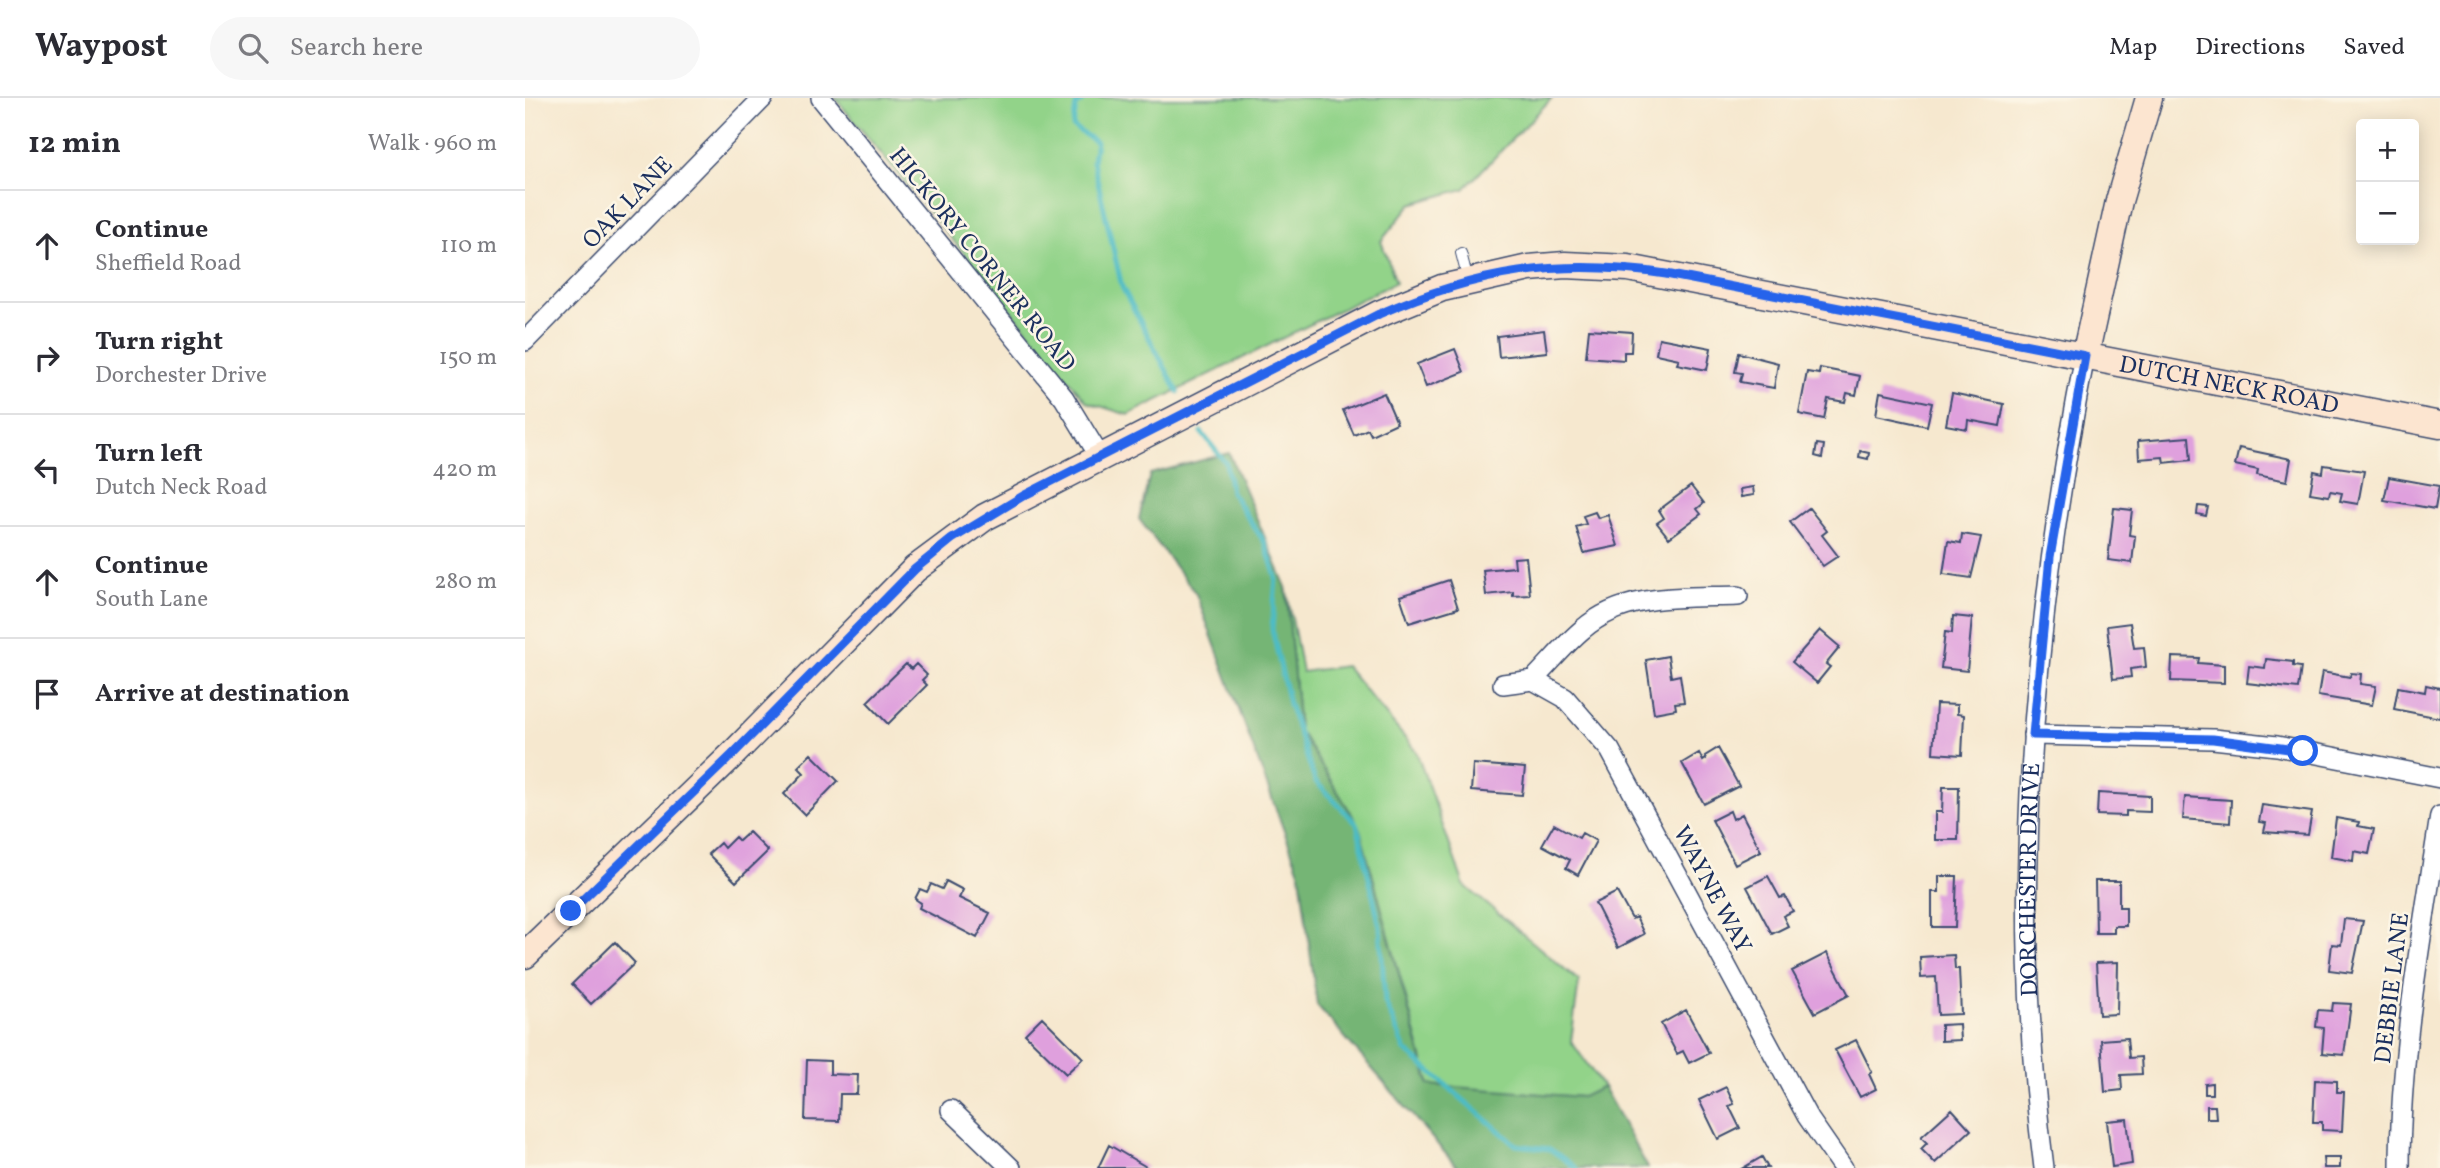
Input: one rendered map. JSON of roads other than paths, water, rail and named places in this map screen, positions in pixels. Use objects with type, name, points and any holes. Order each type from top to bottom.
[{"type":"street","name":"OAK LANE","points":[[525,341],[763,98]]},
{"type":"street","name":"HICKORY CORNER ROAD","points":[[821,98],[1064,398],[1100,457]]},
{"type":"street","name":"DORCHESTER DRIVE","points":[[2044,1168],[2035,1092],[2028,923],[2033,735],[2050,557],[2085,356],[2119,201],[2148,98]]},
{"type":"street","name":"DUTCH NECK ROAD","points":[[525,955],[732,755],[915,569],[985,517],[1379,314],[1442,288],[1529,268],[1565,265],[1628,268],[2440,425]]},
{"type":"street","points":[[1503,684],[1533,680],[1584,628],[1617,607],[1661,599],[1738,596]]},
{"type":"street","name":"WAYNE WAY","points":[[1533,680],[1565,698],[1610,750],[1807,1116],[1843,1168]]},
{"type":"street","points":[[2033,735],[2213,739],[2277,746],[2440,778]]},
{"type":"street","name":"DEBBIE LANE","points":[[2400,1168],[2409,1016],[2440,816]]},
{"type":"street","points":[[951,1110],[1011,1168]]},
{"type":"lane","points":[[1461,253],[1468,281]]},
{"type":"waterway","points":[[1086,98],[1076,106],[1073,127],[1096,142],[1093,161],[1122,287],[1178,392]]},
{"type":"waterway","points":[[1201,432],[1226,463],[1231,492],[1265,543],[1276,577],[1272,629],[1289,704],[1315,781],[1357,824],[1380,927],[1385,1002],[1405,1050],[1516,1145],[1550,1149],[1576,1168]]}]
